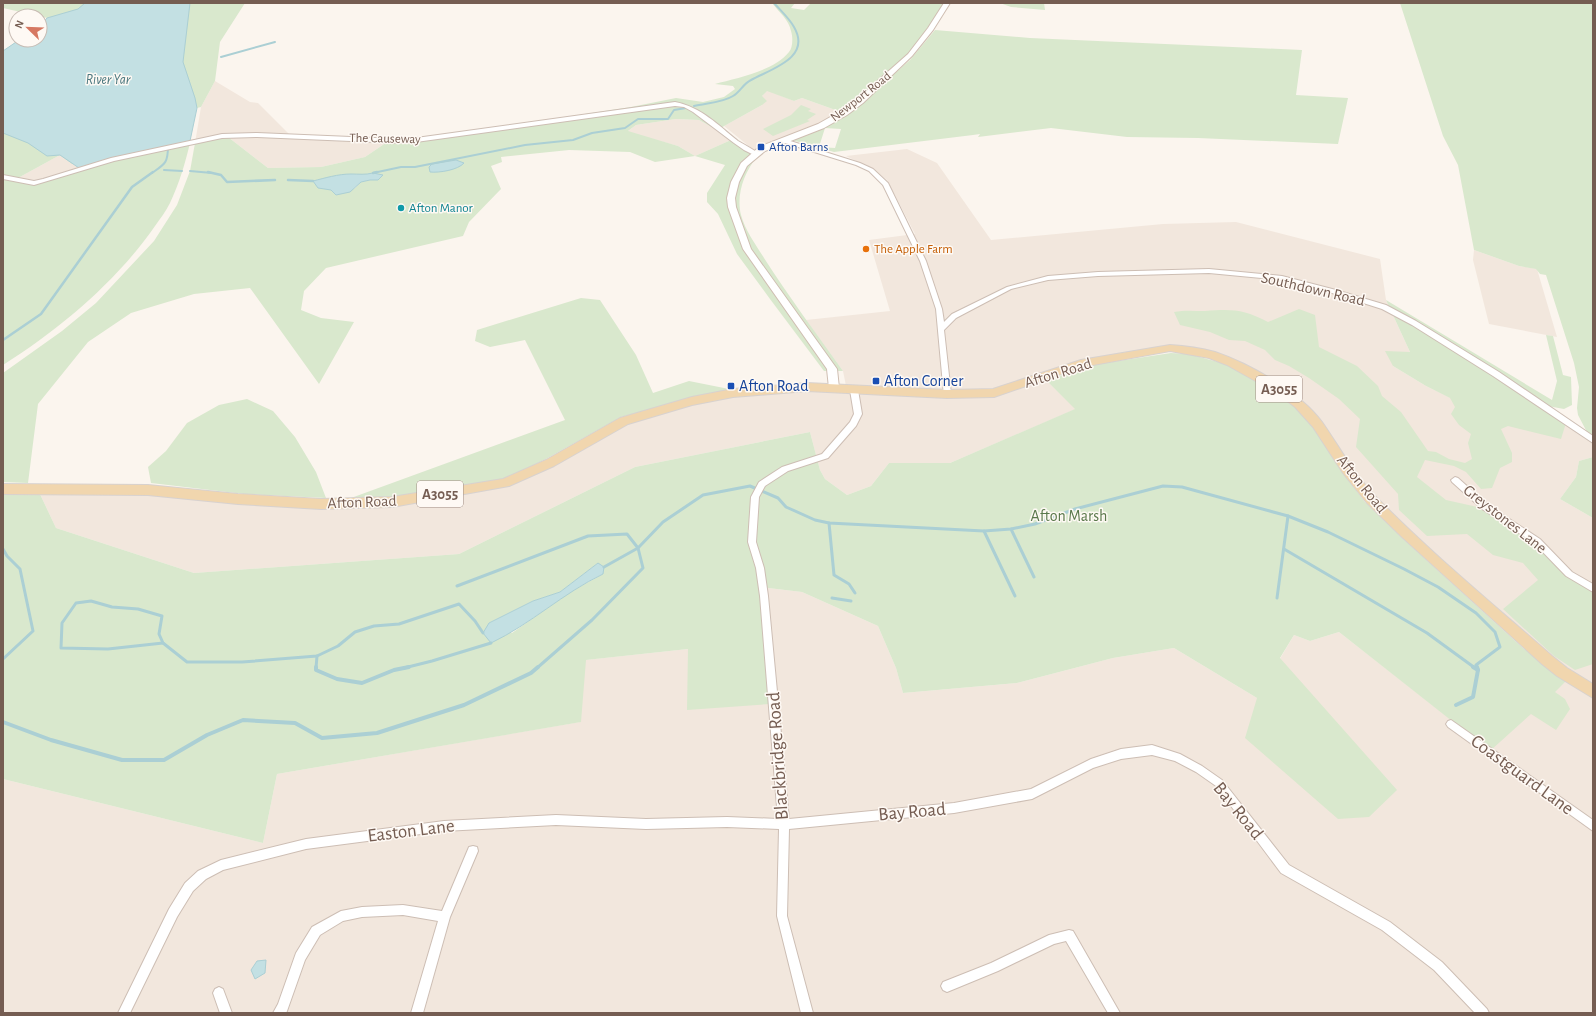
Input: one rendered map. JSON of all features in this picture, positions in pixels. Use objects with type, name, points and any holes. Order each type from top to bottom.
[{"type":"main road","name":"Newport Road","points":[[834,388],[832,369],[748,249],[734,217],[731,198],[735,182],[744,165],[768,146],[822,126],[844,113],[860,101],[910,55],[931,29],[947,3]]},
{"type":"main road","name":"Afton Road","points":[[3,488],[148,490],[238,499],[321,504],[392,502],[505,483],[550,463],[624,421],[692,401],[733,393],[807,387],[947,394],[994,393],[1081,364],[1170,348],[1211,355],[1231,362],[1281,390],[1299,404],[1317,424],[1347,470],[1376,505],[1406,534],[1547,660],[1562,672],[1593,692]]},
{"type":"street","name":"The Causeway","points":[[3,177],[26,182],[39,182],[108,161],[188,142],[222,136],[242,135],[416,140],[652,106],[678,104],[691,107],[745,148],[756,154]]},
{"type":"street","points":[[784,141],[858,164],[871,170],[886,184],[923,261],[939,309],[942,328],[942,360],[947,394]]},
{"type":"street","name":"Southdown Road","points":[[942,328],[954,316],[1009,288],[1048,278],[1098,274],[1210,271],[1282,278],[1363,299],[1402,317],[1496,374],[1593,440]]},
{"type":"street","points":[[939,309],[954,316]]},
{"type":"street","name":"Blackbridge Road","points":[[807,1013],[782,916],[784,824],[764,596],[760,568],[752,542],[755,497],[762,484],[784,469],[825,456],[853,424],[858,414],[854,390]]},
{"type":"street","name":"Greystones Lane","points":[[1454,480],[1485,507],[1537,541],[1569,574],[1593,588]]},
{"type":"street","name":"Coastguard Lane","points":[[1451,724],[1593,826]]},
{"type":"street","name":"Bay Road","points":[[784,824],[954,808],[1032,794],[1092,764],[1121,754],[1152,750],[1177,757],[1199,769],[1219,783],[1285,869],[1386,926],[1438,966],[1483,1013]]},
{"type":"street","name":"Easton Lane","points":[[124,1013],[173,913],[189,887],[202,875],[221,865],[306,844],[444,826],[556,820],[646,824],[727,822],[784,824]]},
{"type":"street","points":[[417,1013],[445,917],[473,851]]},
{"type":"street","points":[[279,1013],[283,1007],[300,957],[316,931],[341,916],[362,912],[403,910],[445,917]]},
{"type":"street","points":[[947,986],[994,967],[1053,939],[1069,935],[1114,1013]]},
{"type":"street","points":[[219,993],[226,1013]]},
{"type":"shaded area","points":[[215,81],[250,102],[258,103],[289,134],[286,137],[387,142],[365,157],[321,167],[268,168],[228,137],[195,143],[201,107]]},
{"type":"shaded area","name":"Afton Barns","points":[[767,90],[794,101],[802,98],[841,112],[832,118],[755,151],[724,126],[762,105],[762,96]]},
{"type":"shaded area","points":[[676,119],[699,120],[731,140],[695,156],[678,146],[627,132],[636,125]]},
{"type":"shaded area","points":[[907,149],[937,163],[991,240],[1163,224],[1236,222],[1380,259],[1386,300],[1410,352],[1393,366],[1426,386],[1508,426],[1566,423],[1593,442],[1593,457],[1579,461],[1576,477],[1560,499],[1593,518],[1593,686],[1568,673],[1410,533],[1251,369],[1169,346],[1041,375],[1076,409],[950,463],[889,463],[871,486],[847,495],[825,479],[820,470],[810,432],[635,467],[459,554],[194,573],[56,528],[39,492],[147,493],[320,508],[509,485],[626,424],[694,404],[733,397],[801,390],[847,391],[843,371],[806,320],[890,311],[869,240],[915,234],[887,180],[874,170],[846,156]]},
{"type":"shaded area","points":[[60,155],[79,168],[35,181],[18,178]]},
{"type":"shaded area","points":[[1474,250],[1519,266],[1537,269],[1557,337],[1489,324],[1473,260]]},
{"type":"shaded area","points":[[759,587],[802,592],[878,626],[896,668],[903,693],[1017,683],[1113,658],[1174,648],[1257,698],[1294,635],[1310,641],[1339,632],[1490,750],[1567,680],[1593,696],[1593,1013],[3,1013],[3,779],[263,843],[277,774],[580,722],[585,660],[688,649]]},
{"type":"green space","points":[[3,3],[113,3],[72,164],[60,155],[18,178],[3,175],[3,51],[8,48],[48,48],[48,8],[3,8]]},
{"type":"green space","points":[[165,3],[245,3],[220,42],[215,81],[201,107],[197,108],[182,102]]},
{"type":"green space","points":[[772,3],[795,3],[791,8],[804,10],[811,3],[945,3],[928,30],[907,57],[841,112],[802,98],[794,101],[767,91],[762,96],[767,101],[762,105],[717,130],[699,120],[676,119],[636,125],[628,131],[678,146],[695,156],[655,162],[630,152],[569,150],[501,157],[502,162],[491,166],[501,189],[469,222],[463,236],[326,268],[304,291],[301,310],[321,318],[354,322],[319,384],[250,288],[194,294],[131,313],[88,342],[38,404],[28,483],[3,482],[3,373],[62,331],[96,303],[154,241],[177,205],[190,171],[195,143],[228,137],[268,168],[321,167],[365,157],[393,138],[412,138],[486,129],[631,107],[676,98],[703,102],[724,97],[735,89],[733,86],[715,84],[765,69],[782,59],[789,52],[792,42],[790,27]],"holes":[[[373,173],[378,180],[361,182],[355,188],[336,195],[331,190],[351,174],[364,176]]]},
{"type":"green space","points":[[1000,3],[1044,3],[1045,10],[1011,7]]},
{"type":"green space","points":[[1400,3],[1593,3],[1593,438],[1588,434],[1578,415],[1577,408],[1579,387],[1574,363],[1546,275],[1540,274],[1536,269],[1519,266],[1474,250],[1458,165],[1443,136]]},
{"type":"green space","points":[[935,30],[1030,38],[1302,50],[1296,95],[1348,98],[1338,144],[1198,138],[1127,137],[1051,128],[978,137],[980,134],[834,152],[792,140],[860,104],[910,60]],"holes":[[[825,128],[841,129],[835,148],[819,147]]]},
{"type":"green space","points":[[801,105],[811,109],[808,111],[816,114],[807,120],[810,121],[773,136],[763,129],[791,115]]},
{"type":"green space","points":[[731,140],[756,158],[748,170],[740,192],[741,215],[745,226],[773,272],[843,371],[824,371],[737,254],[718,214],[707,202],[707,193],[725,165],[695,156]]},
{"type":"green space","points":[[190,143],[182,174],[170,203],[140,247],[86,303],[45,336],[3,365],[3,179],[38,184],[96,165]]},
{"type":"green space","points":[[581,298],[600,300],[636,355],[653,393],[689,381],[734,390],[692,398],[621,417],[546,459],[502,480],[394,499],[351,498],[565,420],[525,340],[490,347],[475,341],[477,330]]},
{"type":"green space","points":[[1386,300],[1552,400],[1557,381],[1546,335],[1553,336],[1563,375],[1571,377],[1572,405],[1564,409],[1537,404],[1566,423],[1561,439],[1508,426],[1501,429],[1512,453],[1512,462],[1500,468],[1492,488],[1481,489],[1466,472],[1454,466],[1425,460],[1417,477],[1446,500],[1482,508],[1535,544],[1568,576],[1593,592],[1593,664],[1575,670],[1554,656],[1503,609],[1538,580],[1523,563],[1493,555],[1467,534],[1427,536],[1399,510],[1398,494],[1356,447],[1360,419],[1339,399],[1309,378],[1289,366],[1275,360],[1265,350],[1245,341],[1229,340],[1210,332],[1180,325],[1174,312],[1223,310],[1237,311],[1244,312],[1268,322],[1299,309],[1315,315],[1319,347],[1357,366],[1378,386],[1382,396],[1401,412],[1428,451],[1436,452],[1449,459],[1465,463],[1472,459],[1468,443],[1471,434],[1459,425],[1451,414],[1455,407],[1450,398],[1426,386],[1393,366],[1385,351],[1410,352]]},
{"type":"green space","name":"Afton Marsh","points":[[1171,353],[1188,354],[1226,364],[1275,391],[1293,404],[1313,425],[1342,472],[1365,502],[1400,536],[1523,648],[1567,680],[1555,692],[1565,699],[1570,709],[1556,730],[1531,714],[1490,751],[1339,632],[1310,641],[1294,635],[1280,658],[1397,790],[1369,817],[1338,819],[1245,738],[1257,698],[1174,648],[1113,658],[1017,683],[903,693],[896,668],[878,626],[802,592],[760,587],[770,704],[687,710],[688,649],[586,660],[581,722],[277,774],[263,843],[3,779],[3,493],[39,492],[56,528],[194,573],[459,554],[635,467],[810,432],[820,470],[825,479],[847,495],[871,486],[889,463],[950,463],[1075,409],[1047,381],[1085,366]],"holes":[[[598,563],[603,574],[570,592],[512,633],[489,623],[533,601],[560,592]]]},
{"type":"green space","points":[[247,399],[273,411],[295,437],[316,472],[326,498],[244,494],[151,483],[148,467],[166,451],[187,423],[219,405]]},
{"type":"green space","points":[[1593,457],[1593,518],[1560,499],[1576,477],[1579,461]]},
{"type":"water","name":"River Yar","points":[[85,3],[190,3],[183,62],[197,108],[190,141],[79,168],[60,155],[47,156],[28,143],[3,133],[3,51],[8,48],[48,48],[48,18],[78,9]]},
{"type":"water","points":[[456,160],[464,163],[457,168],[430,172],[429,167],[432,164]]},
{"type":"water","points":[[373,173],[383,175],[378,180],[361,182],[350,192],[336,195],[331,190],[318,188],[313,181],[332,176]]},
{"type":"water","points":[[598,563],[604,567],[603,574],[574,590],[520,627],[491,643],[483,633],[489,623],[533,601],[560,592]]},
{"type":"water","points":[[266,960],[265,973],[255,979],[251,970],[257,961]]},
{"type":"waterway","points":[[694,106],[729,98],[748,82],[778,67],[794,54],[798,47],[798,38],[794,27],[774,3]]},
{"type":"waterway","points":[[221,57],[275,42]]},
{"type":"waterway","points":[[377,172],[373,173],[401,167],[415,167],[525,145],[573,140],[592,133],[625,128],[638,119],[668,119],[674,110],[686,108]]},
{"type":"waterway","points":[[152,173],[165,162],[168,146]]},
{"type":"waterway","points":[[164,170],[182,171]]},
{"type":"waterway","points":[[190,171],[212,173]]},
{"type":"waterway","points":[[3,340],[41,314],[132,187],[153,172]]},
{"type":"waterway","points":[[208,172],[221,175],[227,182],[275,180]]},
{"type":"waterway","points":[[288,180],[313,181]]},
{"type":"waterway","points":[[638,548],[663,522],[703,495],[750,486],[778,498],[786,507],[815,520],[829,523]]},
{"type":"waterway","points":[[1011,529],[1035,524],[1075,509],[1163,486],[1182,487],[1288,516]]},
{"type":"waterway","points":[[1277,598],[1288,516]]},
{"type":"waterway","points":[[1288,516],[1328,532],[1404,569],[1438,587],[1476,613],[1495,632],[1500,647],[1476,665],[1477,668]]},
{"type":"waterway","points":[[829,523],[984,531]]},
{"type":"waterway","points":[[829,523],[834,575],[849,584],[855,593]]},
{"type":"waterway","points":[[984,531],[1011,529]]},
{"type":"waterway","points":[[1011,529],[1034,577]]},
{"type":"waterway","points":[[984,531],[1015,596]]},
{"type":"waterway","points":[[457,586],[588,536],[627,534],[638,548]]},
{"type":"waterway","points":[[537,668],[592,620],[643,568],[638,548]]},
{"type":"waterway","points":[[604,567],[638,548]]},
{"type":"waterway","points":[[3,549],[7,556],[20,569],[33,631],[3,659]]},
{"type":"waterway","points":[[1284,549],[1427,633],[1475,668]]},
{"type":"waterway","points":[[832,598],[851,601]]},
{"type":"waterway","points":[[91,601],[112,607],[138,609],[162,616],[159,634],[163,643],[108,649],[61,648],[62,623],[76,603],[91,601]]},
{"type":"waterway","points":[[317,656],[338,646],[355,632],[374,626],[399,624],[459,604],[475,621],[483,633]]},
{"type":"waterway","points":[[163,643],[187,662],[242,662],[317,656]]},
{"type":"waterway","points":[[404,668],[491,643]]},
{"type":"waterway","points":[[316,668],[317,656]]},
{"type":"waterway","points":[[404,668],[409,667]]},
{"type":"waterway","points":[[3,722],[51,740],[122,760],[164,760],[207,735],[243,720],[295,723],[322,738],[377,733],[464,705],[531,673],[538,667]]},
{"type":"waterway","points":[[1473,667],[1478,670]]},
{"type":"waterway","points":[[316,668],[316,670],[337,679],[362,683],[394,670],[404,668]]},
{"type":"waterway","points":[[1456,705],[1473,697],[1478,670]]},
{"type":"place","name":"Afton Barns","points":[[761,147]]},
{"type":"place","name":"Afton Manor","points":[[401,208]]},
{"type":"place","name":"The Apple Farm","points":[[866,249]]},
{"type":"place","name":"Afton Corner","points":[[876,381]]},
{"type":"place","name":"Afton Road","points":[[731,386]]}]
